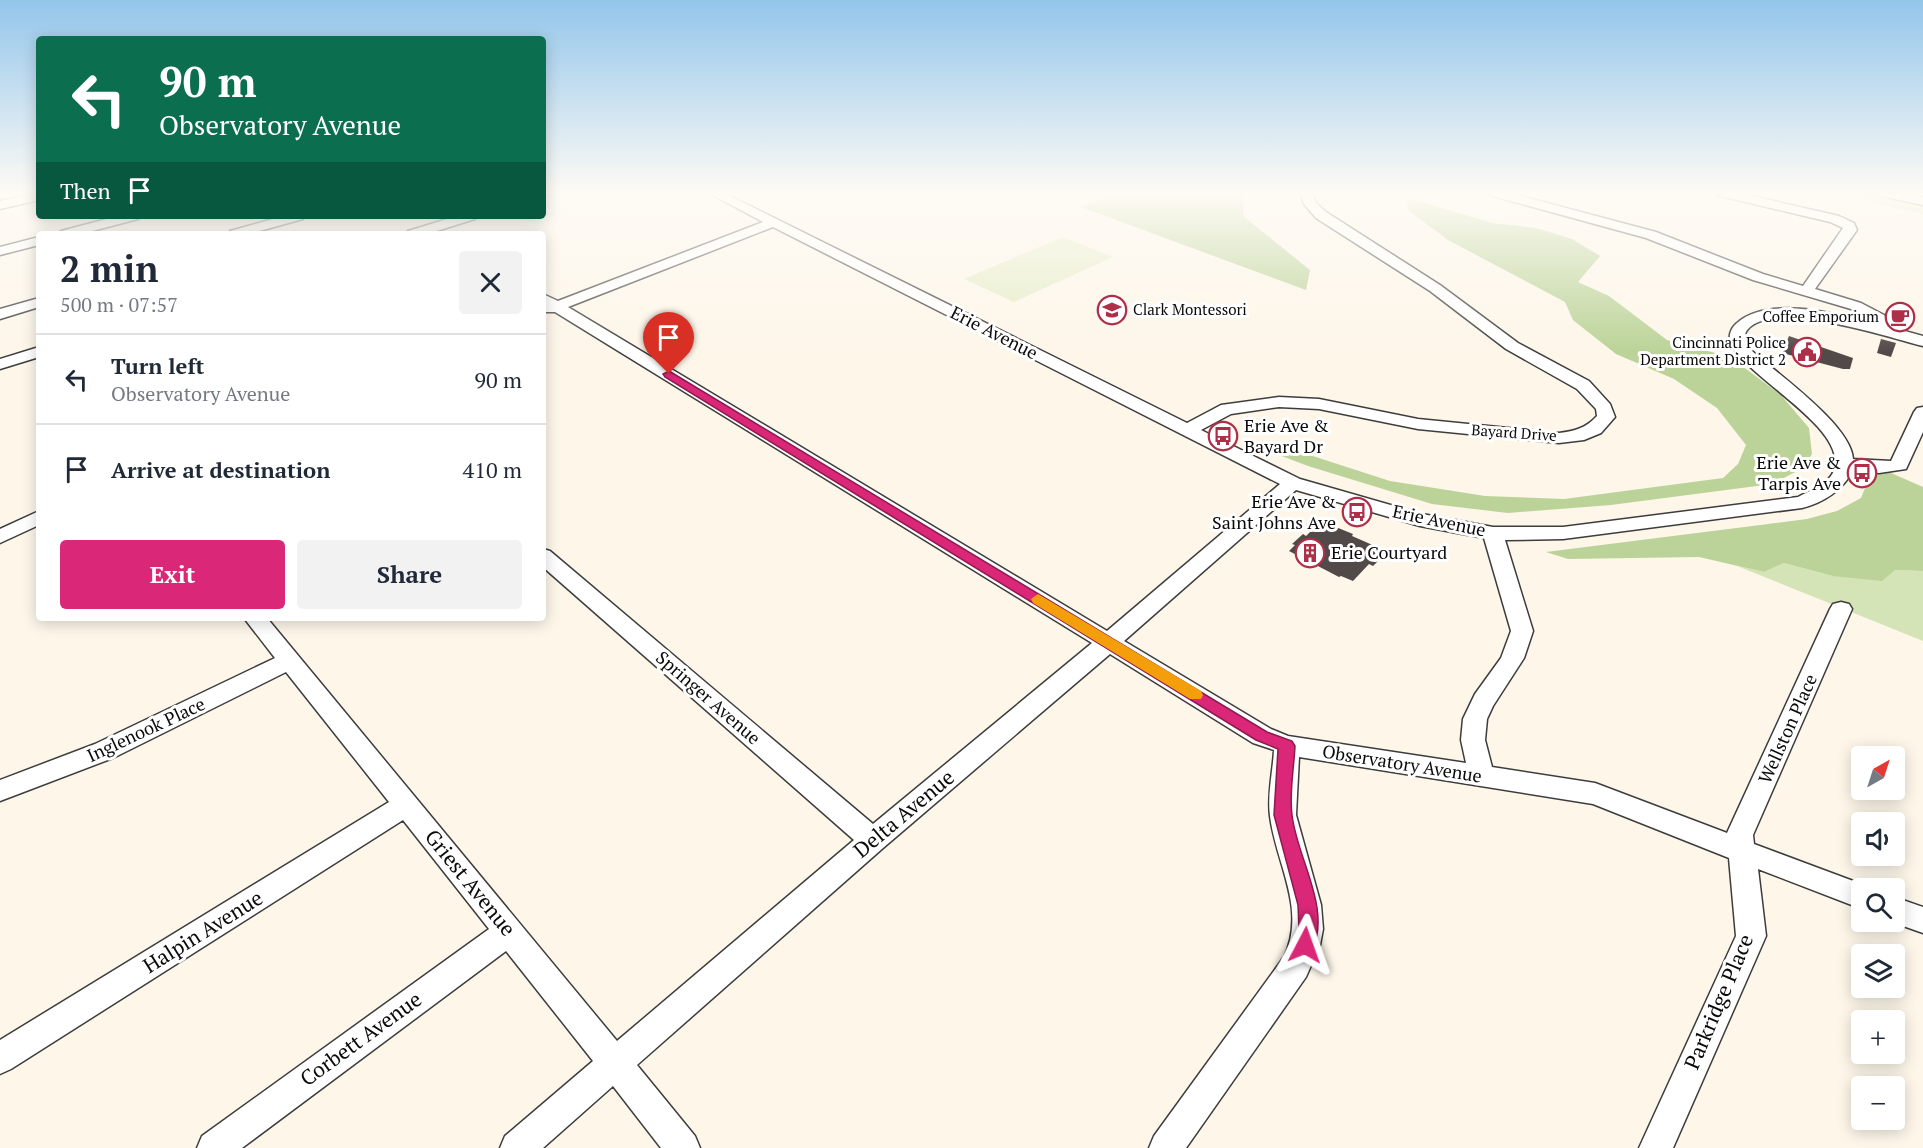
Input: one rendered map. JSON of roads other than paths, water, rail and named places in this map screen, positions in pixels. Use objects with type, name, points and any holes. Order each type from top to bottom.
[{"type":"street","points":[[0,251],[21,246]]},
{"type":"street","points":[[548,305],[711,246]]},
{"type":"street","name":"Erie Avenue","points":[[818,246],[1293,483],[1420,520],[1493,533],[1563,533],[1802,502],[1832,488],[1844,473],[1845,463]]},
{"type":"street","name":"Bayard Drive","points":[[1187,430],[1227,409],[1247,404],[1279,402],[1319,404],[1418,424],[1559,438],[1578,436],[1595,429],[1606,417],[1604,408],[1583,386],[1512,346],[1436,288],[1370,246]]},
{"type":"street","points":[[1678,246],[1758,277],[1870,312],[1884,322],[1888,331]]},
{"type":"street","points":[[1806,291],[1839,246]]},
{"type":"street","points":[[0,314],[36,303]]},
{"type":"street","name":"Observatory Avenue","points":[[548,305],[1262,736],[1287,746],[1595,794],[1851,893]]},
{"type":"street","points":[[1923,341],[1833,318],[1796,314],[1763,316],[1746,321],[1738,330],[1738,345],[1745,353],[1834,432],[1845,454],[1845,463],[1892,468],[1899,465],[1923,412]]},
{"type":"street","points":[[0,364],[36,353]]},
{"type":"street","name":"Delta Avenue","points":[[517,1148],[873,840],[1109,642],[1293,483]]},
{"type":"street","points":[[0,537],[36,519]]},
{"type":"street","points":[[1482,776],[1473,738],[1474,719],[1480,704],[1509,665],[1518,646],[1521,631],[1493,533]]},
{"type":"street","name":"Springer Avenue","points":[[546,559],[873,840]]},
{"type":"street","name":"Wellston Place","points":[[1740,850],[1740,836],[1841,609]]},
{"type":"street","name":"Griest Avenue","points":[[257,621],[683,1148]]},
{"type":"street","name":"Inglenook Place","points":[[0,790],[104,752],[289,661]]},
{"type":"street","points":[[1166,1148],[1295,967],[1305,945],[1308,929],[1307,905],[1283,815],[1287,746]]},
{"type":"street","name":"Halpin Avenue","points":[[0,1058],[406,805]]},
{"type":"street","name":"Parkridge Place","points":[[1656,1148],[1751,936],[1740,850]]},
{"type":"street","points":[[1905,914],[1923,920]]},
{"type":"street","name":"Corbett Avenue","points":[[214,1148],[509,932]]},
{"type":"place","name":"Clark Montessori","points":[[1112,310]]},
{"type":"place","name":"Coffee Emporium","points":[[1900,317]]},
{"type":"place","name":"Cincinnati Police Department District 2","points":[[1807,352]]},
{"type":"place","name":"Erie Ave & Bayard Dr","points":[[1223,436]]},
{"type":"place","name":"Erie Ave & Tarpis Ave","points":[[1862,473]]},
{"type":"place","name":"Erie Ave & Saint Johns Ave","points":[[1357,512]]},
{"type":"place","name":"Erie Courtyard","points":[[1310,553]]}]
